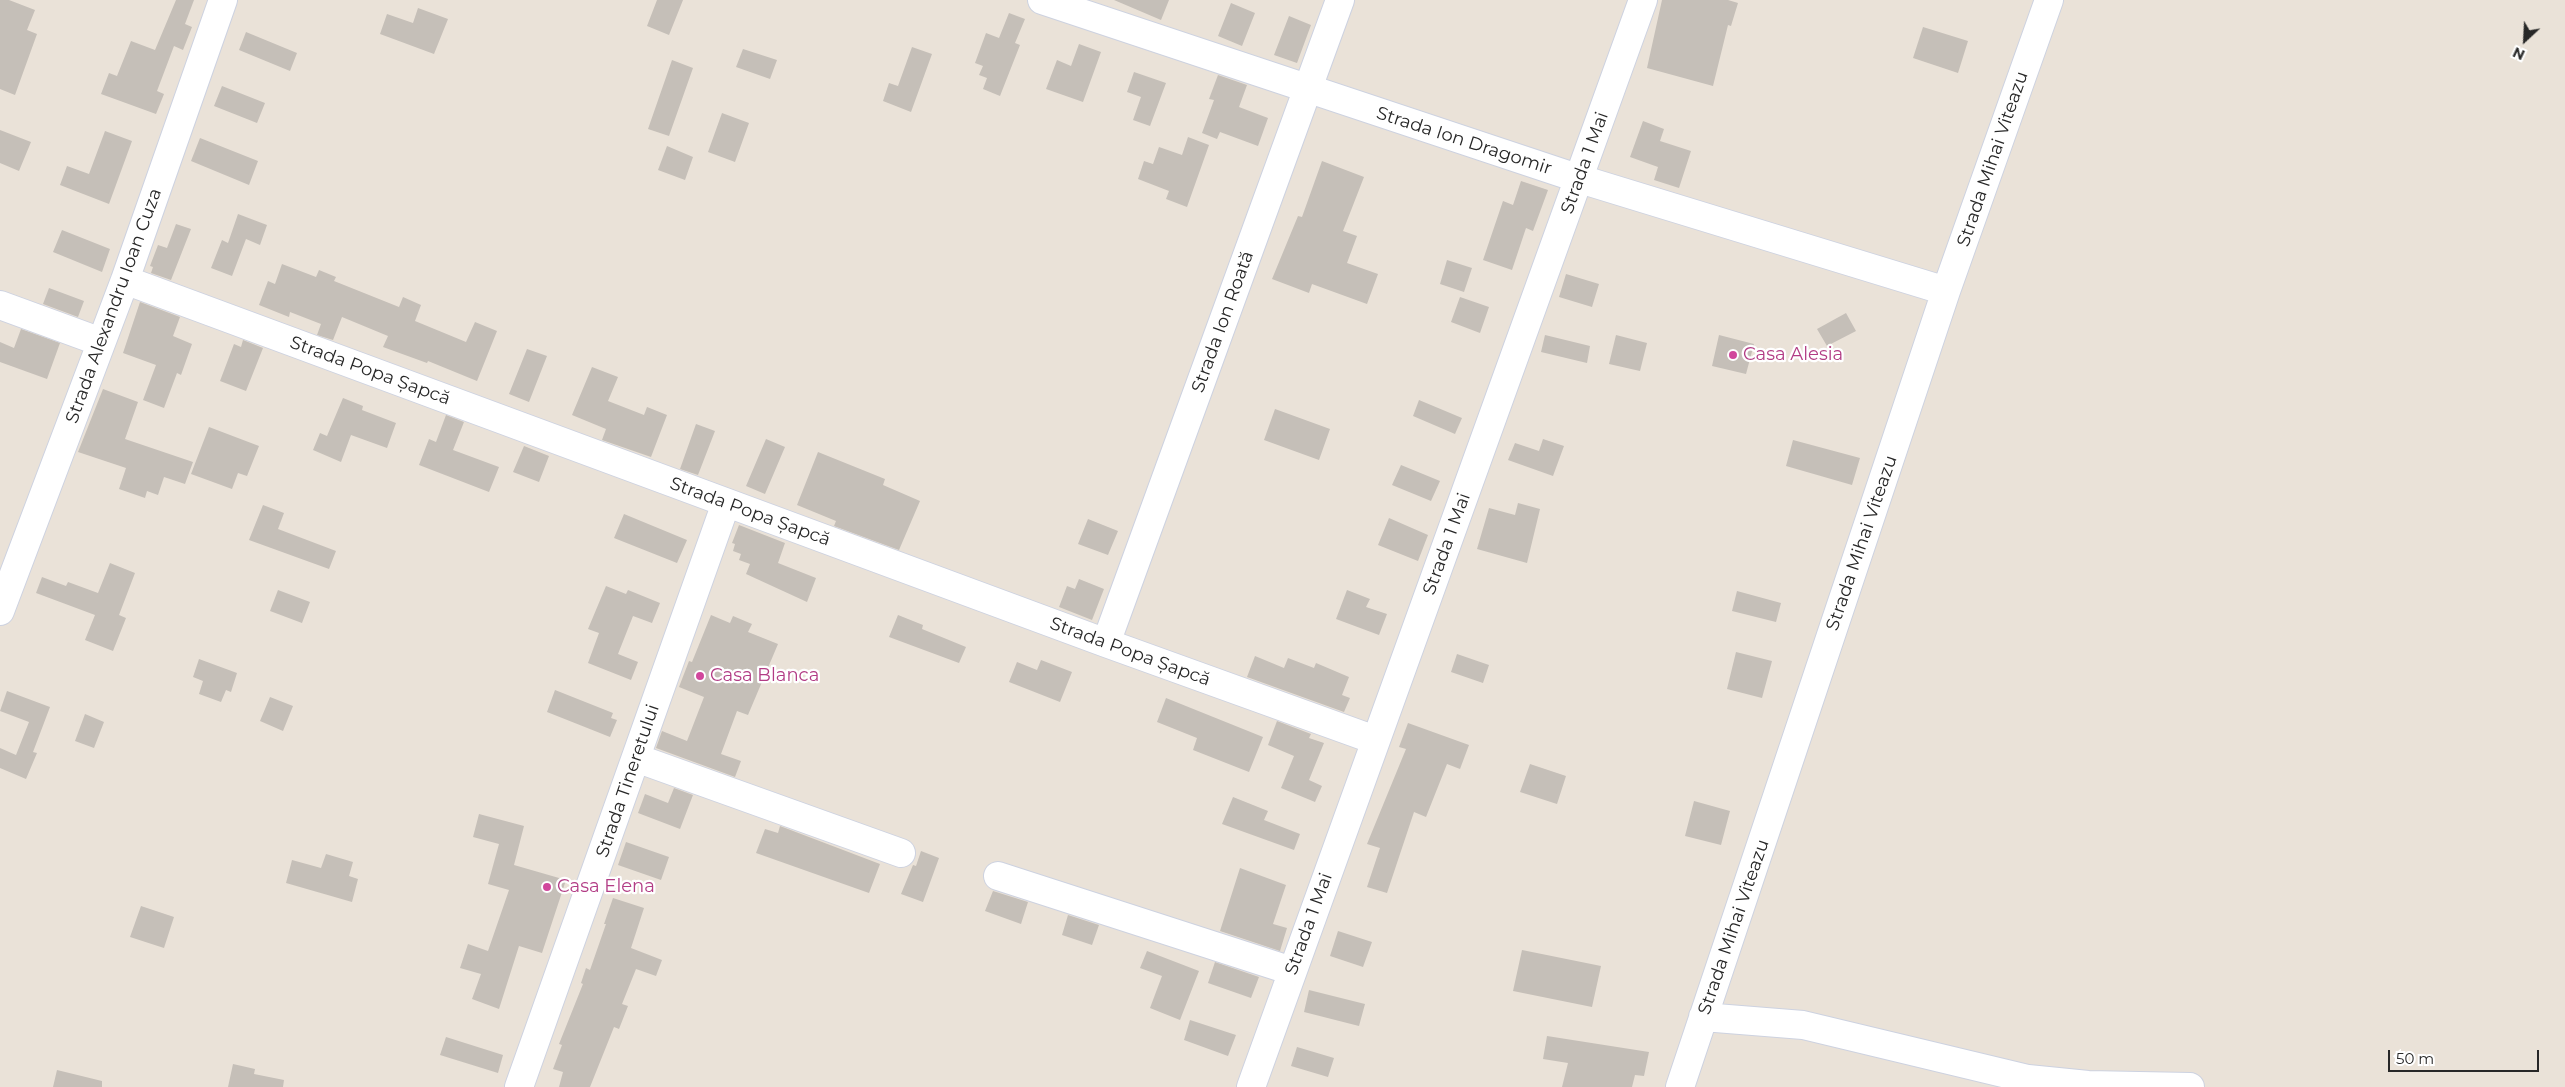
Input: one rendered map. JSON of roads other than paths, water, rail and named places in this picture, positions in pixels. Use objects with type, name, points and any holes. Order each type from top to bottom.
[{"type":"street","name":"Strada Alexandru Ioan Cuza","points":[[0,611],[125,280],[223,0]]},
{"type":"street","name":"Strada Ion Dragomir","points":[[1042,0],[1580,179],[1946,291]]},
{"type":"street","name":"Strada Ion Roată","points":[[1106,643],[1340,0]]},
{"type":"street","name":"Strada 1 Mai","points":[[1251,1087],[1643,0]]},
{"type":"street","name":"Strada Mihai Viteazu","points":[[1680,1087],[1946,291],[2048,0]]},
{"type":"street","name":"Strada Popa Șapcă","points":[[125,280],[1106,643],[1375,740]]},
{"type":"street","points":[[0,305],[101,342]]},
{"type":"street","name":"Strada Tineretului","points":[[519,1087],[726,503]]},
{"type":"street","points":[[636,758],[901,853]]},
{"type":"street","points":[[998,876],[1292,972]]},
{"type":"street","points":[[1703,1017],[1803,1025],[2028,1079],[2088,1085],[2190,1087]]},
{"type":"place","name":"Casa Alesia","points":[[1733,355]]},
{"type":"place","name":"Casa Blanca","points":[[700,676]]},
{"type":"place","name":"Casa Elena","points":[[547,887]]}]
